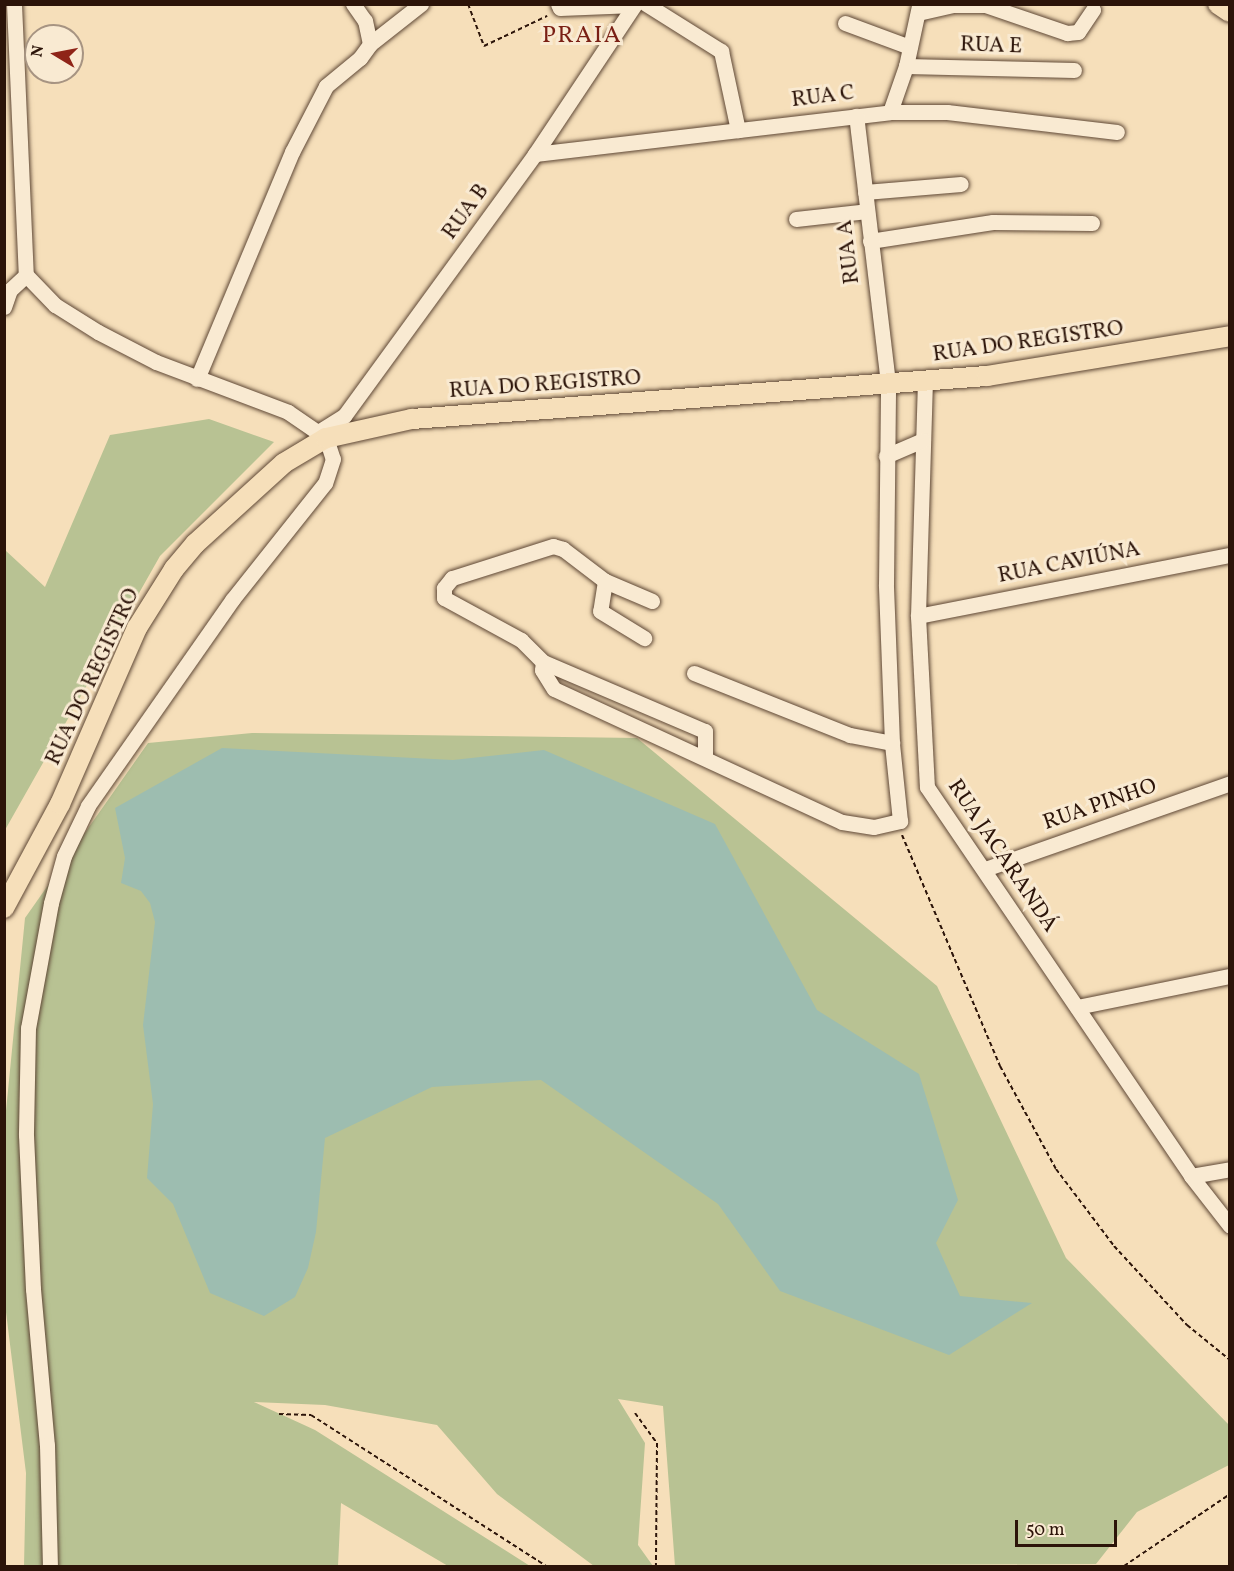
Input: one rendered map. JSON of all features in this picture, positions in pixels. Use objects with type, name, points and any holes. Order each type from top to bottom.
[{"type":"main road","points":[[1218,4],[1230,12]]},
{"type":"main road","name":"RUA DO REGISTRO","points":[[4,908],[60,804],[137,628],[174,569],[195,544],[284,463],[322,435],[412,419],[987,376],[1230,336]]},
{"type":"street","points":[[14,4],[12,108],[26,275],[55,305],[98,332],[197,379],[288,412],[322,435],[333,459],[326,483],[232,600],[88,806],[64,856],[51,903],[28,1028],[26,1135],[34,1300],[47,1444],[50,1566]]},
{"type":"street","points":[[352,4],[365,21],[370,44]]},
{"type":"street","points":[[197,379],[292,152],[326,86],[360,58],[370,44],[421,4]]},
{"type":"street","points":[[646,4],[721,51],[738,130]]},
{"type":"street","points":[[559,6],[634,5]]},
{"type":"street","name":"RUA B","points":[[322,435],[344,416],[535,154],[634,5]]},
{"type":"street","points":[[890,112],[906,66],[918,9],[952,5],[985,5],[1067,33],[1078,32],[1093,10]]},
{"type":"street","points":[[845,23],[910,48]]},
{"type":"street","name":"RUA E","points":[[906,66],[1074,70]]},
{"type":"street","name":"RUA C","points":[[535,154],[890,112],[947,112],[1117,132]]},
{"type":"street","name":"RUA A","points":[[856,116],[888,383],[886,456],[892,743],[900,821]]},
{"type":"street","points":[[865,192],[962,184]]},
{"type":"street","points":[[796,219],[867,211]]},
{"type":"street","points":[[870,241],[993,222],[1092,223]]},
{"type":"street","points":[[4,307],[10,290],[26,275]]},
{"type":"street","name":"RUA JACARANDÁ","points":[[925,380],[918,616],[927,787],[985,869],[1191,1176],[1230,1226]]},
{"type":"street","points":[[886,456],[923,440]]},
{"type":"street","points":[[652,601],[605,581],[563,549],[553,546],[452,578],[444,588],[444,598],[521,640],[543,662],[705,731],[705,756]]},
{"type":"street","name":"RUA CAVIÚNA","points":[[918,616],[1230,555]]},
{"type":"street","points":[[605,581],[600,611],[644,638]]},
{"type":"street","points":[[543,662],[542,670],[554,688],[705,756],[842,822],[874,827],[900,821]]},
{"type":"street","points":[[694,673],[850,735],[892,743]]},
{"type":"street","name":"RUA PINHO","points":[[985,869],[1230,783]]},
{"type":"street","points":[[1077,1007],[1230,976]]},
{"type":"street","points":[[1191,1176],[1230,1169]]},
{"type":"path","points":[[468,4],[484,46],[559,6]]},
{"type":"path","points":[[900,821],[905,848],[1000,1065],[1056,1169],[1114,1246],[1187,1325],[1230,1360]]},
{"type":"path","points":[[635,1413],[657,1443],[656,1566]]},
{"type":"path","points":[[279,1414],[311,1415],[546,1566]]},
{"type":"path","points":[[1124,1566],[1230,1494]]},
{"type":"green space","points":[[209,419],[274,442],[160,556],[5,830],[5,550],[45,587],[110,435]]},
{"type":"green space","points":[[252,733],[637,738],[937,986],[1066,1258],[1229,1425],[1229,1465],[1137,1512],[1096,1564],[675,1566],[663,1406],[618,1399],[645,1443],[638,1545],[653,1566],[594,1566],[497,1494],[437,1425],[325,1405],[254,1402],[315,1430],[530,1566],[448,1566],[341,1503],[338,1566],[24,1566],[26,1473],[4,1296],[4,1131],[25,918],[148,743]]},
{"type":"shaded area","points":[[222,748],[453,760],[544,750],[715,824],[817,1010],[919,1074],[958,1200],[936,1243],[960,1296],[1032,1303],[949,1355],[780,1291],[718,1204],[541,1080],[432,1087],[325,1138],[316,1232],[308,1268],[295,1297],[264,1316],[210,1293],[173,1204],[147,1178],[153,1104],[143,1025],[155,922],[150,903],[141,891],[121,883],[125,858],[115,808]]},
{"type":"district","name":"PRAIA","points":[[582,37]]}]
